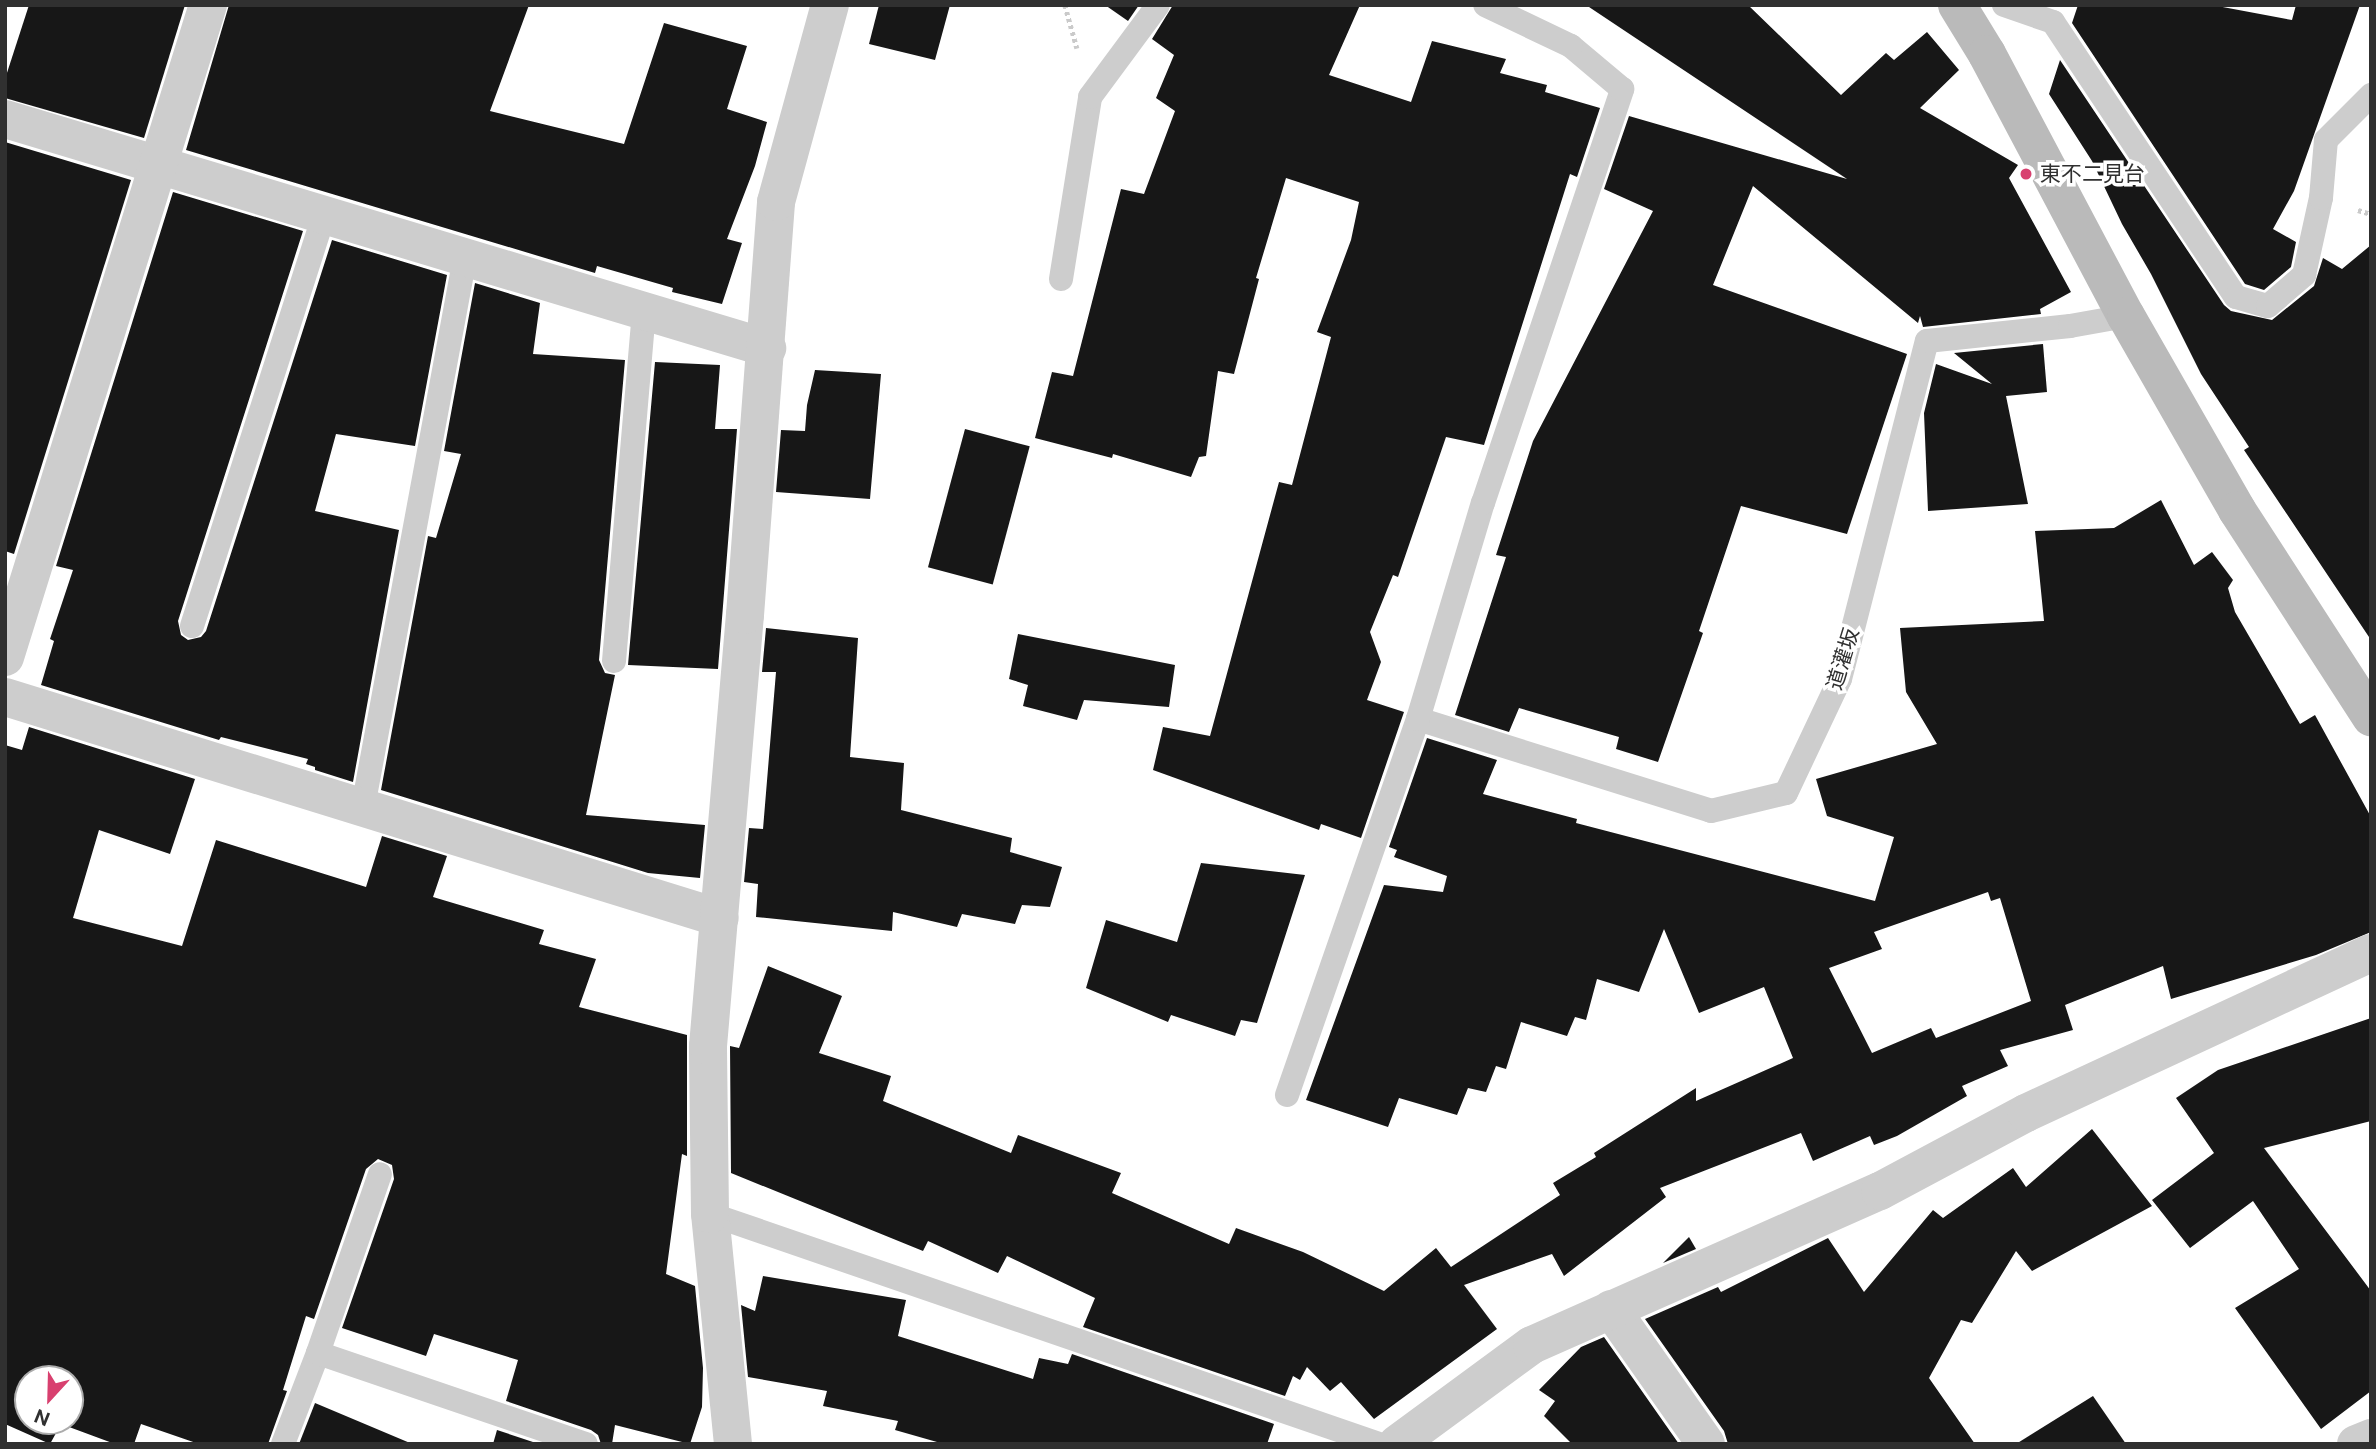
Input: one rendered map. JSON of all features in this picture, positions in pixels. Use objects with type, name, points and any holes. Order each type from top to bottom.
[{"type":"street","points":[[5,657],[208,5]]},
{"type":"street","points":[[733,1444],[710,1214],[708,1046],[767,348],[776,202],[830,5]]},
{"type":"street","points":[[1973,9],[2126,316],[2237,510],[2371,718]]},
{"type":"street","points":[[5,119],[767,348]]},
{"type":"street","points":[[5,697],[720,918]]},
{"type":"street","points":[[1397,1444],[1532,1345],[1880,1191],[2026,1113],[2371,953]]},
{"type":"street","points":[[1611,1309],[1706,1444]]},
{"type":"street","points":[[2356,1444],[2371,1438]]},
{"type":"lane","points":[[1061,279],[1090,97],[1158,5]]},
{"type":"lane","points":[[1287,1095],[1418,719],[1483,503],[1622,89],[1571,46],[1485,5]]},
{"type":"lane","points":[[2004,5],[2053,22],[2236,297],[2268,306],[2304,275],[2321,198],[2326,140],[2371,95]]},
{"type":"lane","points":[[192,626],[324,215]]},
{"type":"lane","points":[[363,807],[465,257]]},
{"type":"lane","points":[[614,661],[643,311]]},
{"type":"lane","name":"道灌坂","points":[[1418,719],[1711,811],[1786,793],[1840,679],[1927,341],[2070,326],[2126,316]]},
{"type":"lane","points":[[284,1444],[380,1174]]},
{"type":"lane","points":[[710,1214],[1379,1444]]},
{"type":"lane","points":[[318,1353],[586,1444]]},
{"type":"building","points":[[29,5],[185,5],[144,138],[5,98],[5,79]]},
{"type":"building","points":[[229,5],[529,5],[490,111],[624,144],[664,23],[747,46],[727,109],[767,122],[755,166],[727,239],[742,243],[722,304],[672,292],[673,288],[597,266],[595,273],[186,150]]},
{"type":"building","points":[[879,5],[950,5],[935,60],[869,44]]},
{"type":"building","points":[[1105,5],[1139,5],[1128,21]]},
{"type":"building","points":[[1173,5],[1360,5],[1329,75],[1411,102],[1432,41],[1506,59],[1500,73],[1547,85],[1545,92],[1600,108],[1577,177],[1570,174],[1484,445],[1446,437],[1398,577],[1393,575],[1370,632],[1381,662],[1367,700],[1404,712],[1361,838],[1321,824],[1319,830],[1153,770],[1163,727],[1210,736],[1279,482],[1292,485],[1331,337],[1317,332],[1351,240],[1359,202],[1286,178],[1256,278],[1259,279],[1234,374],[1218,371],[1206,456],[1199,457],[1191,477],[1113,454],[1112,458],[1035,438],[1052,372],[1073,376],[1121,189],[1144,194],[1175,111],[1156,98],[1174,55],[1152,39]]},
{"type":"building","points":[[1586,5],[1748,5],[1841,95],[1886,53],[1894,60],[1927,32],[1959,70],[1920,108],[2018,165],[2009,178],[2071,292],[2040,309],[2041,314],[1923,327],[1920,316],[1918,323],[1753,186],[1713,285],[1907,354],[1847,534],[1741,506],[1699,631],[1703,633],[1658,762],[1616,749],[1619,737],[1519,708],[1509,732],[1455,715],[1506,557],[1496,555],[1533,441],[1653,211],[1604,189],[1629,116],[1847,179]]},
{"type":"building","points":[[2078,5],[2212,5],[2292,20],[2296,5],[2360,5],[2294,191],[2273,229],[2296,242],[2291,267],[2264,290],[2245,284],[2072,23]]},
{"type":"building","points":[[2060,60],[2224,305],[2231,311],[2272,320],[2314,286],[2323,258],[2342,269],[2371,245],[2371,640],[2244,450],[2249,447],[2201,374],[2092,161],[2049,94]]},
{"type":"building","points":[[5,142],[131,180],[14,554],[5,551]]},
{"type":"building","points":[[173,192],[303,231],[178,621],[181,635],[188,640],[201,637],[206,631],[332,240],[447,275],[415,446],[336,434],[315,511],[399,530],[353,782],[315,770],[315,767],[306,764],[308,759],[221,737],[219,740],[41,685],[54,641],[50,639],[73,570],[56,566]]},
{"type":"building","points":[[475,283],[540,303],[533,354],[625,360],[599,660],[605,673],[615,675],[586,815],[705,825],[700,878],[648,873],[381,790],[428,536],[436,538],[461,454],[444,451]]},
{"type":"building","points":[[2043,344],[2047,392],[2006,396],[2028,504],[1928,511],[1924,413],[1936,364],[1992,384],[1954,353]]},
{"type":"building","points":[[655,362],[720,365],[715,429],[737,429],[718,669],[628,665]]},
{"type":"building","points":[[815,370],[881,374],[870,499],[776,492],[781,430],[805,431],[807,405]]},
{"type":"building","points":[[965,429],[1030,446],[993,584],[928,567]]},
{"type":"building","points":[[2161,500],[2194,565],[2212,552],[2233,580],[2228,588],[2235,612],[2300,724],[2315,715],[2371,817],[2371,932],[2316,955],[2171,999],[2163,966],[2065,1005],[2073,1030],[2000,1050],[2008,1066],[1962,1086],[1967,1096],[1897,1136],[1874,1145],[1870,1136],[1813,1161],[1801,1133],[1660,1188],[1666,1197],[1564,1276],[1552,1254],[1464,1285],[1497,1329],[1374,1419],[1341,1382],[1330,1391],[1307,1367],[1300,1380],[1293,1376],[1285,1396],[1083,1327],[1095,1298],[1007,1256],[998,1273],[928,1241],[923,1251],[731,1173],[730,1046],[739,1048],[768,966],[842,996],[819,1053],[891,1076],[883,1101],[1011,1153],[1018,1135],[1121,1173],[1112,1193],[1229,1244],[1236,1228],[1303,1252],[1384,1291],[1436,1248],[1451,1267],[1560,1195],[1553,1183],[1596,1157],[1594,1153],[1696,1088],[1696,1101],[1793,1058],[1764,987],[1699,1013],[1664,929],[1639,992],[1597,979],[1586,1020],[1575,1017],[1567,1036],[1521,1022],[1506,1069],[1496,1066],[1486,1092],[1468,1088],[1457,1115],[1399,1098],[1388,1127],[1306,1100],[1384,885],[1443,892],[1447,876],[1394,857],[1397,850],[1389,847],[1427,738],[1497,760],[1483,794],[1577,819],[1576,823],[1875,901],[1894,837],[1827,816],[1816,779],[1937,744],[1906,692],[1900,628],[2044,621],[2035,531],[2114,528]],"holes":[[[1988,892],[1991,901],[2000,898],[2031,1001],[1936,1038],[1931,1028],[1872,1053],[1829,968],[1882,949],[1874,932]]]},
{"type":"building","points":[[766,628],[858,638],[850,757],[904,763],[901,810],[1012,838],[1010,852],[1062,867],[1050,907],[1022,905],[1015,924],[962,914],[957,927],[893,912],[892,931],[756,917],[758,884],[744,882],[749,828],[763,829],[776,672],[762,672]]},
{"type":"building","points":[[1018,634],[1175,665],[1169,707],[1084,700],[1077,720],[1023,706],[1028,685],[1009,679]]},
{"type":"building","points":[[29,727],[195,779],[170,854],[99,830],[73,918],[182,946],[216,840],[366,887],[382,836],[447,856],[433,897],[544,930],[539,944],[596,959],[579,1007],[687,1035],[687,1156],[682,1154],[666,1274],[695,1286],[703,1368],[702,1407],[690,1444],[615,1425],[612,1444],[601,1444],[598,1435],[591,1430],[506,1401],[518,1360],[434,1334],[426,1356],[342,1328],[394,1179],[392,1165],[378,1159],[366,1169],[314,1319],[306,1316],[283,1390],[287,1391],[268,1444],[199,1444],[141,1424],[134,1444],[115,1444],[84,1433],[84,1365],[14,1365],[14,1428],[5,1424],[5,745],[22,750]]},
{"type":"building","points":[[1201,863],[1305,875],[1257,1023],[1241,1020],[1235,1036],[1171,1015],[1168,1022],[1086,988],[1106,920],[1177,942]]},
{"type":"building","points":[[2371,1018],[2371,1121],[2264,1148],[2371,1291],[2371,1391],[2321,1429],[2235,1308],[2299,1269],[2253,1201],[2190,1248],[2152,1200],[2214,1153],[2176,1098],[2218,1070]]},
{"type":"building","points":[[2092,1129],[2152,1206],[2032,1271],[2016,1251],[1972,1323],[1961,1320],[1929,1378],[1975,1444],[1728,1444],[1724,1431],[1645,1319],[1718,1287],[1721,1292],[1828,1238],[1864,1292],[1933,1210],[1943,1218],[2013,1168],[2026,1187]]},
{"type":"building","points":[[1689,1237],[1696,1249],[1663,1263]]},
{"type":"building","points":[[763,1276],[906,1300],[898,1336],[1033,1379],[1039,1358],[1068,1364],[1072,1354],[1274,1424],[1267,1444],[944,1444],[895,1430],[898,1421],[823,1406],[827,1391],[748,1377],[741,1305],[755,1311]]},
{"type":"building","points":[[1604,1337],[1679,1444],[1572,1444],[1544,1416],[1555,1401],[1539,1390],[1581,1347]]},
{"type":"building","points":[[2093,1396],[2126,1444],[2016,1444]]},
{"type":"building","points":[[315,1403],[410,1443],[410,1444],[299,1444]]},
{"type":"building","points":[[497,1430],[539,1444],[493,1444]]},
{"type":"building","points":[[30,1435],[55,1435],[50,1444]]},
{"type":"place","name":"東不二見台","points":[[2026,174]]}]
